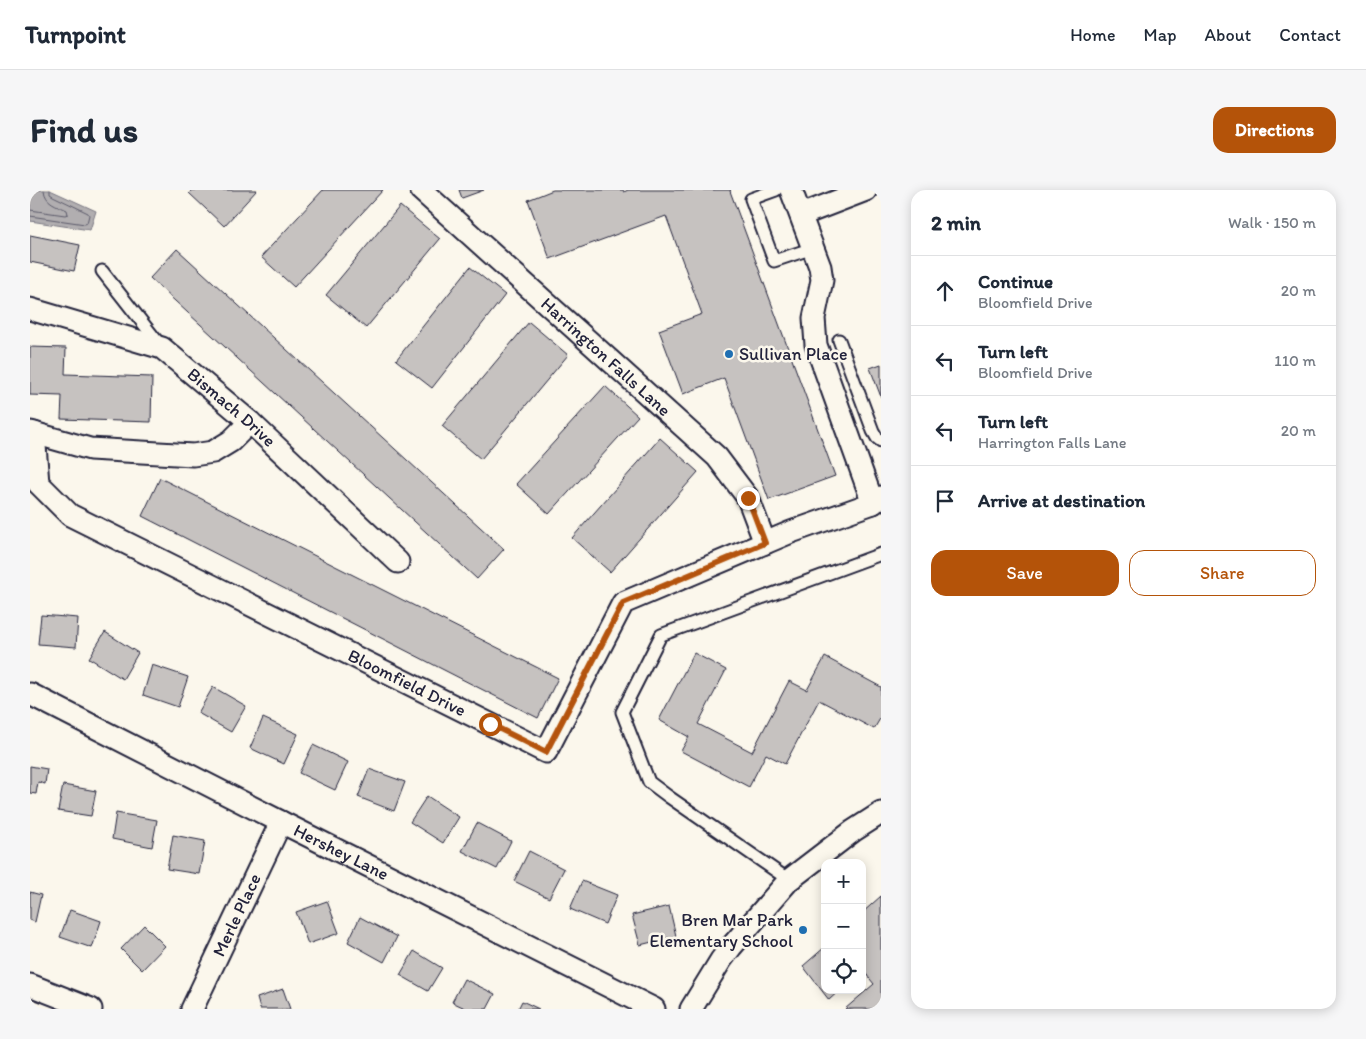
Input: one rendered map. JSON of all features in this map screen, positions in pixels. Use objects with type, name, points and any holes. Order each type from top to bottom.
[{"type":"street","name":"Harrington Falls Lane","points":[[421,190],[716,457],[748,498],[765,543]]},
{"type":"street","points":[[791,190],[820,267],[822,280],[814,318],[816,345],[878,501]]},
{"type":"street","points":[[801,214],[866,190]]},
{"type":"street","name":"Bismach Drive","points":[[30,309],[162,348],[250,422],[398,562]]},
{"type":"street","name":"Bloomfield Drive","points":[[250,422],[231,441],[213,452],[193,455],[90,449],[32,433],[38,484],[70,515],[546,752],[623,603],[791,532],[878,501]]},
{"type":"street","name":"Hershey Lane","points":[[30,694],[654,1009]]},
{"type":"street","points":[[691,1009],[726,954],[789,880],[853,831],[881,813]]},
{"type":"street","name":"Merle Place","points":[[192,1009],[281,822]]},
{"type":"street","points":[[30,985],[91,1009]]},
{"type":"lane","points":[[776,190],[752,199],[774,261],[813,248]]},
{"type":"lane","points":[[102,271],[162,348]]},
{"type":"lane","points":[[839,340],[873,431],[881,441]]},
{"type":"lane","points":[[789,880],[649,782],[622,712],[661,635],[881,554]]},
{"type":"water","points":[[32,190],[50,190],[96,211],[90,230],[30,221],[30,196]]},
{"type":"building","points":[[192,190],[257,190],[224,226],[189,193]]},
{"type":"building","points":[[323,190],[383,190],[294,287],[261,257]]},
{"type":"building","points":[[459,190],[484,190],[462,198]]},
{"type":"building","name":"Sullivan Place","points":[[553,190],[623,190],[624,192],[628,190],[731,190],[835,476],[769,500],[724,378],[683,394],[659,330],[702,314],[666,216],[550,259],[528,200]]},
{"type":"building","points":[[400,206],[440,239],[366,328],[326,295]]},
{"type":"building","points":[[30,235],[80,245],[74,271],[30,262]]},
{"type":"building","points":[[177,249],[504,549],[477,579],[150,278]]},
{"type":"building","points":[[470,267],[505,295],[432,388],[396,360]]},
{"type":"building","points":[[529,322],[568,355],[481,459],[442,426]]},
{"type":"building","points":[[30,347],[66,348],[65,374],[152,377],[151,422],[61,419],[62,396],[30,395]]},
{"type":"building","points":[[881,364],[881,397],[870,368]]},
{"type":"building","points":[[605,386],[638,416],[549,514],[516,484]]},
{"type":"building","points":[[660,438],[698,472],[610,572],[572,538]]},
{"type":"building","points":[[160,478],[558,678],[538,718],[142,516]]},
{"type":"building","points":[[41,615],[78,618],[76,647],[38,644]]},
{"type":"building","points":[[105,632],[138,653],[123,679],[89,658]]},
{"type":"building","points":[[694,653],[726,670],[698,724],[752,752],[789,681],[807,690],[825,657],[881,687],[881,717],[874,729],[819,700],[785,764],[766,754],[749,787],[681,751],[689,737],[659,720]]},
{"type":"building","points":[[152,665],[188,677],[178,707],[143,695]]},
{"type":"building","points":[[213,687],[246,706],[231,732],[198,713]]},
{"type":"building","points":[[263,718],[298,734],[284,764],[250,748]]},
{"type":"building","points":[[313,745],[348,762],[335,790],[299,773]]},
{"type":"building","points":[[30,766],[47,769],[45,784],[38,782],[36,794],[30,793]]},
{"type":"building","points":[[369,769],[405,782],[394,811],[358,797]]},
{"type":"building","points":[[63,785],[96,791],[91,816],[58,811]]},
{"type":"building","points":[[427,796],[459,817],[443,843],[410,822]]},
{"type":"building","points":[[116,813],[157,820],[152,847],[112,839]]},
{"type":"building","points":[[477,823],[511,841],[497,869],[462,851]]},
{"type":"building","points":[[173,835],[205,841],[199,874],[167,869]]},
{"type":"building","points":[[529,851],[564,869],[549,898],[514,881]]},
{"type":"building","points":[[582,881],[617,895],[605,924],[570,909]]},
{"type":"building","points":[[30,892],[41,895],[35,922],[30,920]]},
{"type":"building","points":[[881,896],[881,1009],[845,1009],[862,994],[866,994],[866,991],[874,984],[866,974],[866,909]]},
{"type":"building","points":[[327,901],[339,933],[308,944],[296,912]]},
{"type":"building","points":[[669,906],[676,936],[640,945],[632,915]]},
{"type":"building","points":[[70,910],[101,921],[92,948],[60,937]]},
{"type":"building","points":[[360,917],[397,937],[384,962],[348,942]]},
{"type":"building","points":[[144,925],[165,946],[142,970],[121,949]]},
{"type":"building","points":[[821,950],[821,990],[803,966]]},
{"type":"building","points":[[414,951],[442,968],[428,991],[400,975]]},
{"type":"building","points":[[464,979],[495,994],[487,1009],[467,1009],[452,1002]]},
{"type":"building","points":[[283,989],[290,1009],[260,1009],[257,998]]},
{"type":"building","points":[[824,994],[836,994],[829,1000]]},
{"type":"building","points":[[522,1001],[539,1009],[518,1009]]},
{"type":"place","name":"Sullivan Place","points":[[729,354]]},
{"type":"place","name":"Bren Mar Park Elementary School","points":[[803,930]]},
{"type":"route","points":[[490,724],[546,752],[623,603],[765,543],[748,498]]}]
